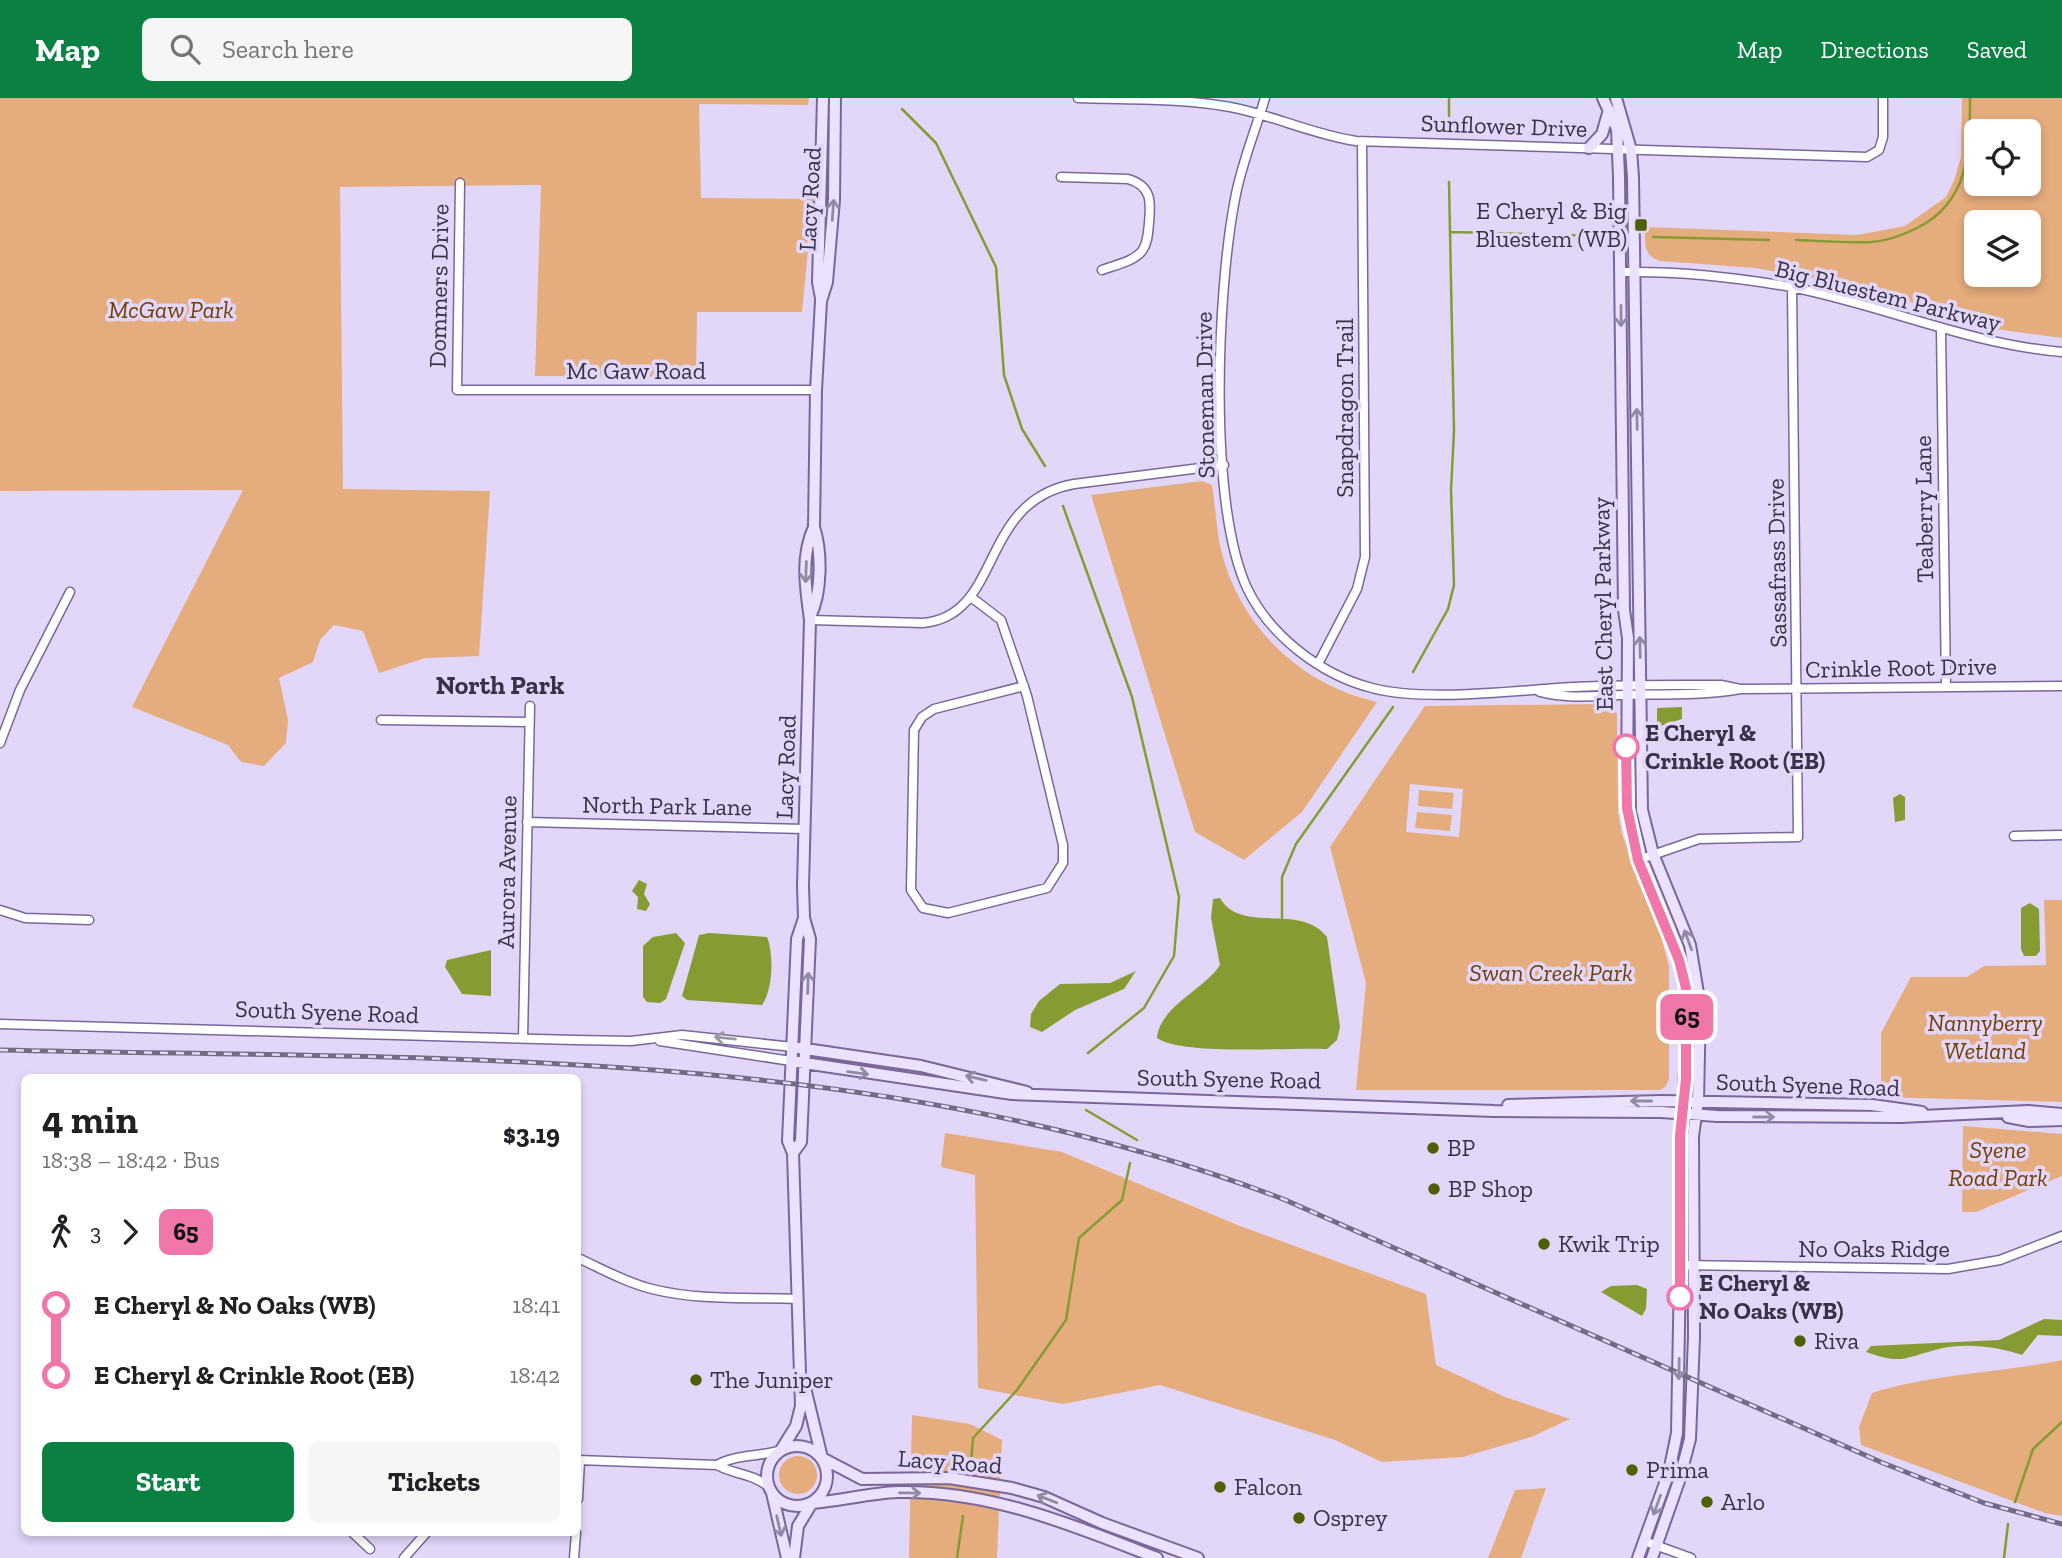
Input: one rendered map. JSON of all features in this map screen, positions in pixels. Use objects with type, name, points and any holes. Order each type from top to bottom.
[{"type":"street","name":"Lacy Road","points":[[793,1153],[801,1142],[810,939],[804,918],[805,829],[810,618],[816,604],[818,554],[814,527],[816,390],[821,301],[818,282],[823,98]]},
{"type":"street","name":"Lacy Road","points":[[821,301],[827,282],[834,200],[835,98]]},
{"type":"street","name":"Sunflower Drive","points":[[1078,98],[1187,102],[1231,107],[1324,136],[1362,141],[1867,157],[1879,150],[1883,138],[1883,98]]},
{"type":"street","name":"Stoneman Drive","points":[[1265,98],[1241,171],[1229,239],[1221,349],[1224,466],[1232,545],[1248,589],[1267,619],[1288,642],[1318,664]]},
{"type":"street","name":"East Cheryl Parkway","points":[[1610,101],[1631,150],[1643,810],[1653,854],[1690,945],[1698,980],[1698,1101],[1692,1160],[1690,1439],[1679,1481],[1652,1558]]},
{"type":"street","name":"East Cheryl Parkway","points":[[1610,101],[1619,150],[1627,808],[1638,860],[1679,960],[1686,988],[1684,1101],[1680,1136],[1677,1433],[1669,1472],[1638,1558]]},
{"type":"street","points":[[1589,148],[1602,134],[1610,101]]},
{"type":"street","name":"Snapdragon Trail","points":[[1318,664],[1357,589],[1365,557],[1362,141]]},
{"type":"street","points":[[1062,177],[1128,179],[1137,182],[1149,194],[1151,204],[1146,246],[1134,259],[1102,270]]},
{"type":"street","name":"Dommers Drive","points":[[457,390],[460,183]]},
{"type":"street","name":"Big Bluestem Parkway","points":[[1620,272],[1689,273],[1792,288],[1941,330],[2019,348],[2062,352]]},
{"type":"street","name":"Sassafrass Drive","points":[[1653,854],[1699,839],[1798,837],[1792,288]]},
{"type":"street","name":"Teaberry Lane","points":[[1941,330],[1946,687]]},
{"type":"street","name":"Mc Gaw Road","points":[[457,390],[816,390]]},
{"type":"street","points":[[810,618],[929,622],[950,616],[971,597],[1009,526],[1038,495],[1063,486],[1224,466]]},
{"type":"street","points":[[0,743],[20,690],[70,592]]},
{"type":"street","points":[[971,597],[1001,620],[1024,686],[1063,845],[1063,863],[1046,888],[948,913],[923,908],[911,890],[914,730],[922,717],[934,709],[1024,686]]},
{"type":"street","name":"Crinkle Root Drive","points":[[1318,664],[1345,680],[1374,689],[1415,693],[2062,686]]},
{"type":"street","name":"Aurora Avenue","points":[[523,1038],[530,706]]},
{"type":"street","points":[[381,720],[529,722]]},
{"type":"street","name":"North Park Lane","points":[[527,822],[805,829]]},
{"type":"street","points":[[2014,836],[2062,835]]},
{"type":"street","points":[[1638,860],[1653,854]]},
{"type":"street","points":[[0,910],[25,918],[89,920]]},
{"type":"street","name":"Lacy Road","points":[[781,1450],[796,1426],[801,1406],[793,1153],[788,1141],[797,939],[804,918]]},
{"type":"street","name":"South Syene Road","points":[[0,1024],[653,1040],[974,1090],[1030,1093],[1696,1115],[1901,1117],[1998,1115],[2028,1111],[2062,1114]]},
{"type":"street","name":"South Syene Road","points":[[653,1040],[682,1035],[793,1047],[921,1066],[1030,1093]]},
{"type":"street","name":"South Syene Road","points":[[1470,1108],[1550,1102],[1698,1101],[1872,1105],[1933,1115]]},
{"type":"street","name":"South Syene Road","points":[[1998,1115],[2029,1121],[2062,1120]]},
{"type":"street","name":"No Oaks Ridge","points":[[1680,1265],[1948,1269],[2000,1260],[2062,1236]]},
{"type":"street","points":[[581,1259],[640,1286],[668,1292],[709,1297],[798,1299]]},
{"type":"street","name":"Lacy Road","points":[[801,1372],[822,1458],[842,1471],[862,1479],[948,1478],[1023,1491],[1198,1558]]},
{"type":"street","points":[[717,1465],[727,1459],[765,1455],[802,1446],[822,1458],[828,1479],[821,1495],[812,1503],[798,1526],[794,1558]]},
{"type":"street","points":[[781,1450],[768,1468],[770,1490],[787,1558]]},
{"type":"street","points":[[581,1460],[717,1465],[727,1471],[747,1473],[787,1505],[812,1503]]},
{"type":"street","name":"Lacy Road","points":[[812,1503],[897,1492],[963,1495],[996,1501],[1067,1523],[1157,1558]]},
{"type":"street","points":[[357,1536],[370,1549]]},
{"type":"street","points":[[404,1558],[423,1536]]},
{"type":"street","points":[[574,1558],[576,1536]]},
{"type":"street","points":[[1644,1541],[1690,1558]]},
{"type":"green space","name":"McGaw Park","points":[[0,98],[809,98],[808,105],[699,104],[701,198],[813,199],[802,312],[697,312],[696,377],[535,376],[541,185],[340,187],[343,489],[490,491],[479,656],[425,658],[379,673],[363,631],[334,625],[320,640],[313,662],[279,678],[288,720],[286,743],[264,766],[241,762],[228,745],[132,707],[243,490],[0,491]]},
{"type":"green space","points":[[1962,98],[2062,98],[2062,338],[1987,328],[1878,291],[1834,282],[1755,268],[1660,261],[1650,256],[1646,248],[1645,227],[1857,235],[1905,226],[1946,197],[1961,157]]},
{"type":"green space","points":[[1202,481],[1212,485],[1220,545],[1231,581],[1260,629],[1279,650],[1324,682],[1377,702],[1302,812],[1244,860],[1195,832],[1091,495]]},
{"type":"green space","name":"Swan Creek Park","points":[[1604,704],[1612,706],[1617,714],[1618,812],[1622,834],[1658,926],[1669,966],[1669,1079],[1666,1086],[1660,1090],[1356,1090],[1366,983],[1330,847],[1425,706]],"holes":[[[1410,784],[1463,789],[1459,837],[1406,832]]]},
{"type":"green space","points":[[1419,790],[1454,793],[1452,809],[1418,806]]},
{"type":"green space","points":[[1417,812],[1452,815],[1450,831],[1415,828]]},
{"type":"green space","name":"Nannyberry Wetland","points":[[2044,900],[2062,900],[2062,1102],[1881,1097],[1881,1033],[1911,977],[1967,977],[1984,966],[2046,965]]},
{"type":"green space","name":"Syene Road Park","points":[[1963,1126],[2062,1134],[2062,1176],[1976,1212],[1962,1212]]},
{"type":"green space","points":[[945,1133],[1062,1152],[1240,1226],[1426,1294],[1436,1365],[1505,1397],[1570,1419],[1531,1437],[1463,1457],[1382,1462],[1335,1440],[1160,1385],[1063,1404],[978,1388],[975,1175],[941,1167]]},
{"type":"green space","points":[[2062,1360],[2062,1516],[2045,1513],[1861,1445],[1859,1427],[1872,1393],[1918,1382]]},
{"type":"green space","points":[[912,1415],[970,1424],[1002,1440],[997,1558],[909,1558]]},
{"type":"green space","points":[[798,1456],[812,1461],[817,1475],[812,1489],[798,1494],[784,1489],[779,1475],[784,1461]]},
{"type":"green space","points":[[1546,1488],[1521,1558],[1488,1558],[1515,1490]]},
{"type":"shaded area","points":[[1682,707],[1682,719],[1657,727],[1657,708]]},
{"type":"shaded area","points":[[1900,794],[1905,797],[1905,820],[1895,822],[1893,798]]},
{"type":"shaded area","points":[[639,880],[647,884],[644,894],[650,904],[646,911],[637,909],[638,897],[632,891]]},
{"type":"shaded area","points":[[1220,898],[1230,909],[1242,915],[1302,921],[1316,927],[1327,937],[1340,1027],[1337,1040],[1327,1049],[1212,1049],[1170,1044],[1157,1038],[1160,1027],[1174,1007],[1220,965],[1211,918],[1213,899]]},
{"type":"shaded area","points":[[2030,903],[2039,909],[2040,951],[2036,956],[2024,956],[2021,949],[2021,908]]},
{"type":"shaded area","points":[[676,933],[685,943],[666,999],[660,1003],[647,1002],[643,997],[643,946],[653,937]]},
{"type":"shaded area","points":[[709,933],[767,937],[771,953],[771,972],[762,1005],[687,1000],[682,996],[699,935]]},
{"type":"shaded area","points":[[491,950],[491,996],[462,994],[445,967],[447,960]]},
{"type":"shaded area","points":[[1136,971],[1124,989],[1075,1010],[1042,1032],[1030,1027],[1031,1014],[1039,1001],[1060,984],[1110,983]]},
{"type":"shaded area","points":[[1637,1285],[1647,1289],[1646,1309],[1642,1316],[1601,1292],[1611,1286]]},
{"type":"shaded area","points":[[2044,1319],[2062,1320],[2062,1336],[2038,1335],[2022,1355],[1990,1347],[1968,1346],[1945,1348],[1901,1359],[1866,1352],[1871,1346],[1999,1340]]},
{"type":"waterway","points":[[1449,98],[1449,116]]},
{"type":"waterway","points":[[1796,240],[1877,241],[1906,233],[1934,217],[1948,204],[1963,172],[1969,136],[1970,98]]},
{"type":"waterway","points":[[902,109],[936,143],[996,267],[1004,375],[1022,429],[1045,466]]},
{"type":"waterway","points":[[1413,672],[1448,609],[1454,585],[1449,182]]},
{"type":"waterway","points":[[1451,232],[1602,236]]},
{"type":"waterway","points":[[1653,237],[1769,240]]},
{"type":"waterway","points":[[1063,506],[1132,697],[1179,897],[1174,956],[1144,1008],[1088,1053]]},
{"type":"waterway","points":[[1282,918],[1282,877],[1296,844],[1393,707]]},
{"type":"waterway","points":[[1086,1110],[1137,1140]]},
{"type":"waterway","points":[[971,1463],[973,1438],[1017,1390],[1066,1320],[1079,1238],[1122,1200],[1130,1163]]},
{"type":"waterway","points":[[2015,1502],[2033,1449],[2062,1422]]},
{"type":"waterway","points":[[957,1558],[963,1516]]},
{"type":"waterway","points":[[2004,1558],[2008,1524]]},
{"type":"railway","points":[[0,1050],[487,1060],[649,1070],[811,1086],[971,1111],[1128,1148],[1283,1199],[1883,1463],[1984,1503],[2062,1524]]},
{"type":"bus line","name":"65","points":[[1626,747],[1627,808],[1633,841],[1638,860],[1679,960],[1686,988],[1686,1079],[1680,1136],[1680,1297]]},
{"type":"place","name":"E Cheryl & Big Bluestem (WB)","points":[[1641,225]]},
{"type":"place","name":"E Cheryl & Crinkle Root (EB)","points":[[1626,747]]},
{"type":"place","name":"BP","points":[[1433,1148]]},
{"type":"place","name":"BP Shop","points":[[1434,1189]]},
{"type":"place","name":"Kwik Trip","points":[[1544,1244]]},
{"type":"place","name":"E Cheryl & No Oaks (WB)","points":[[1680,1297]]},
{"type":"place","name":"Riva","points":[[1800,1341]]},
{"type":"place","name":"The Juniper","points":[[696,1380]]},
{"type":"place","name":"Prima","points":[[1632,1470]]},
{"type":"place","name":"Falcon","points":[[1220,1487]]},
{"type":"place","name":"Arlo","points":[[1707,1502]]},
{"type":"place","name":"Osprey","points":[[1299,1518]]},
{"type":"district","name":"North Park","points":[[500,685]]}]
